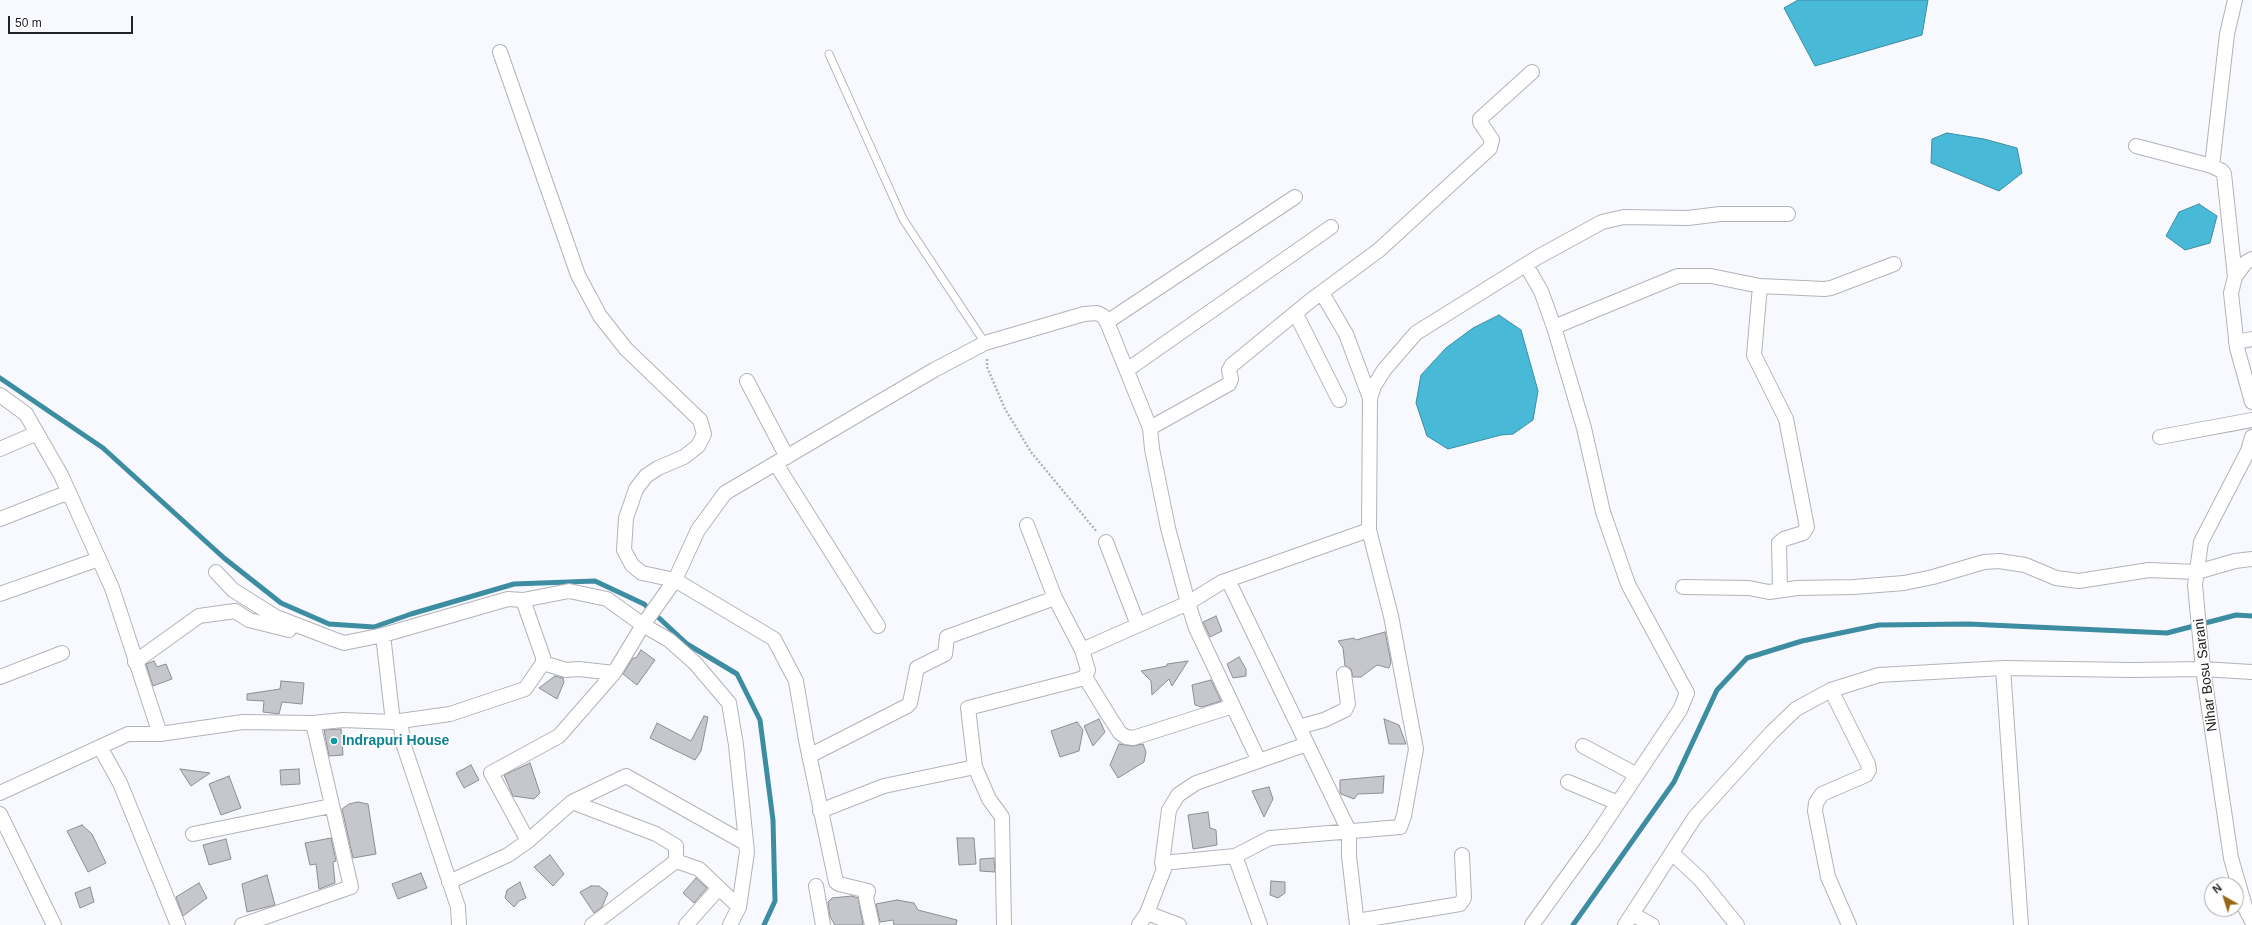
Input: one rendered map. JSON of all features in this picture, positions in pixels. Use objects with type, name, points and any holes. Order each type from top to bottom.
[{"type":"street","points":[[2212,166],[2227,34],[2235,0]]},
{"type":"street","points":[[500,52],[578,275],[596,309],[626,349],[700,420],[704,434],[698,446],[684,457],[658,468],[646,476],[636,489],[626,518],[624,550],[632,565],[642,573],[675,580],[774,639],[796,681],[809,756],[836,882],[868,891],[866,898],[872,925]]},
{"type":"street","points":[[1150,428],[1229,384],[1231,379],[1229,370],[1232,365],[1383,246],[1490,148],[1492,140],[1480,122],[1480,119],[1532,72]]},
{"type":"street","points":[[2136,146],[2212,166],[2222,171],[2224,174],[2235,277],[2231,293],[2236,342],[2252,402]]},
{"type":"street","points":[[1107,322],[1295,197]]},
{"type":"street","points":[[1162,864],[1235,856],[1270,838],[1400,827],[1404,816],[1416,749],[1391,616],[1369,530],[1370,398],[1374,386],[1384,370],[1416,333],[1529,270],[1583,231],[1602,222],[1624,217],[1688,218],[1720,214],[1788,214]]},
{"type":"street","points":[[1127,370],[1331,227]]},
{"type":"street","points":[[2235,277],[2245,263],[2252,259]]},
{"type":"street","points":[[1554,327],[1678,276],[1696,275],[1760,286],[1831,288],[1894,264]]},
{"type":"street","points":[[1529,270],[1541,291],[1554,327],[1584,428],[1603,512],[1628,584],[1687,693],[1680,710],[1618,803],[1532,925]]},
{"type":"street","points":[[1760,286],[1754,355],[1786,419],[1807,527],[1803,533],[1784,539],[1779,543],[1780,590]]},
{"type":"street","points":[[1322,293],[1346,334],[1370,398]]},
{"type":"street","points":[[528,841],[491,773],[559,736],[614,673],[643,625],[675,580],[698,530],[725,494],[934,370],[985,343],[1084,314],[1097,313],[1103,316],[1107,322],[1150,428],[1152,449],[1168,528],[1196,628],[1259,761]]},
{"type":"street","points":[[1296,314],[1339,400]]},
{"type":"street","points":[[2236,342],[2252,339]]},
{"type":"street","points":[[747,381],[782,461],[878,626]]},
{"type":"street","points":[[0,395],[26,414],[69,492],[112,588],[135,662],[160,734]]},
{"type":"street","points":[[2160,437],[2252,420]]},
{"type":"street","points":[[0,449],[37,433]]},
{"type":"street","name":"Nihar Bosu Sarani","points":[[2252,437],[2248,451],[2201,542],[2196,578],[2203,663],[2231,858],[2246,910],[2252,921]]},
{"type":"street","points":[[0,519],[69,492]]},
{"type":"street","points":[[1027,525],[1055,598],[1082,650],[1088,670],[1085,677]]},
{"type":"street","points":[[1082,650],[1188,603],[1228,580],[1369,530]]},
{"type":"street","points":[[1106,542],[1138,625]]},
{"type":"street","points":[[0,594],[98,559]]},
{"type":"street","points":[[1683,587],[1749,588],[1769,592],[1780,590],[1904,583],[1933,577],[1984,562],[1999,561],[2025,565],[2056,578],[2070,581],[2149,570],[2196,578],[2252,559]]},
{"type":"street","points":[[216,572],[233,590],[276,617],[344,642],[383,635],[508,599],[523,600],[569,591],[607,598],[643,625],[669,640],[695,663],[729,703],[736,745],[747,852],[739,907],[730,925]]},
{"type":"street","points":[[1228,580],[1349,831],[1349,856],[1357,923],[1460,904],[1464,898],[1462,854]]},
{"type":"street","points":[[809,756],[907,706],[910,702],[917,668],[945,654],[947,637],[1055,598]]},
{"type":"street","points":[[0,794],[128,734],[160,734],[243,722],[313,722],[343,720],[396,722],[450,714],[525,689],[543,663],[543,657],[523,600]]},
{"type":"street","points":[[135,662],[199,616],[235,611],[249,620],[290,630],[338,649]]},
{"type":"street","points":[[383,635],[396,722],[458,907],[459,925]]},
{"type":"street","points":[[0,677],[62,653]]},
{"type":"street","points":[[543,663],[566,670],[579,669],[614,673]]},
{"type":"street","points":[[1652,925],[1629,920],[1695,817],[1771,733],[1796,709],[1831,690],[1879,675],[2003,668],[2132,670],[2203,663],[2252,672]]},
{"type":"street","points":[[2003,668],[2021,925]]},
{"type":"street","points":[[1299,727],[1324,720],[1345,710],[1348,704],[1344,674]]},
{"type":"street","points":[[1085,677],[1120,733],[1126,737],[1133,738],[1233,706]]},
{"type":"street","points":[[1004,925],[1002,817],[989,799],[975,767],[968,708],[1085,677]]},
{"type":"street","points":[[1831,690],[1868,764],[1869,770],[1866,775],[1822,794],[1816,803],[1815,811],[1828,877],[1849,925]]},
{"type":"street","points":[[242,925],[351,887],[330,806],[313,722]]},
{"type":"street","points":[[1139,925],[1147,913],[1164,869],[1162,864],[1169,810],[1178,795],[1189,786],[1307,744]]},
{"type":"street","points":[[1583,746],[1636,775]]},
{"type":"street","points":[[100,747],[120,783],[178,925]]},
{"type":"street","points":[[820,811],[884,786],[975,767]]},
{"type":"street","points":[[449,882],[508,855],[528,841],[572,802],[626,776],[746,843]]},
{"type":"street","points":[[1568,782],[1618,803]]},
{"type":"street","points":[[572,802],[656,834],[676,846],[676,861]]},
{"type":"street","points":[[193,834],[330,806]]},
{"type":"street","points":[[0,814],[54,925]]},
{"type":"street","points":[[1672,853],[1700,879],[1737,925]]},
{"type":"street","points":[[1235,856],[1260,925]]},
{"type":"street","points":[[676,861],[699,869],[739,907]]},
{"type":"street","points":[[592,925],[676,861]]},
{"type":"street","points":[[816,886],[823,925]]},
{"type":"street","points":[[686,925],[719,888]]},
{"type":"street","points":[[1147,913],[1179,925]]},
{"type":"lane","points":[[829,54],[903,219],[985,343]]},
{"type":"path","points":[[985,343],[987,366],[1005,409],[1031,452],[1106,542]]},
{"type":"water","points":[[1798,0],[1928,0],[1922,35],[1815,66],[1784,8]]},
{"type":"water","points":[[1947,133],[1984,139],[2017,148],[2022,173],[1999,191],[1931,163],[1932,139]]},
{"type":"water","points":[[2199,204],[2217,216],[2210,243],[2185,250],[2166,236],[2179,212]]},
{"type":"water","points":[[1499,315],[1521,330],[1538,391],[1533,420],[1513,434],[1501,435],[1448,449],[1427,436],[1416,403],[1421,375],[1446,348],[1473,328]]},
{"type":"building","points":[[1216,616],[1222,631],[1210,637],[1203,622]]},
{"type":"building","points":[[1385,632],[1391,662],[1389,668],[1377,665],[1361,677],[1353,677],[1351,669],[1345,666],[1343,648],[1338,641],[1354,638],[1356,640]]},
{"type":"building","points":[[641,650],[655,660],[637,685],[623,674],[633,658],[636,658]]},
{"type":"building","points":[[1239,657],[1246,669],[1246,676],[1233,678],[1227,664]]},
{"type":"building","points":[[154,661],[157,667],[166,664],[172,679],[153,686],[146,664]]},
{"type":"building","points":[[1188,661],[1172,686],[1169,679],[1152,695],[1151,681],[1141,671],[1167,666],[1167,664]]},
{"type":"building","points":[[555,676],[563,678],[564,682],[557,699],[539,688]]},
{"type":"building","points":[[1211,680],[1221,701],[1202,707],[1195,705],[1192,685]]},
{"type":"building","points":[[281,681],[304,683],[302,704],[282,702],[279,714],[263,712],[264,701],[247,700],[247,694],[280,689]]},
{"type":"building","points":[[704,716],[708,717],[701,751],[695,760],[650,738],[657,723],[691,741]]},
{"type":"building","points":[[1099,719],[1105,732],[1093,746],[1084,726]]},
{"type":"building","points":[[1384,719],[1399,725],[1406,744],[1389,744]]},
{"type":"building","points":[[1077,722],[1083,730],[1079,751],[1060,757],[1051,731]]},
{"type":"building","name":"Indrapuri House","points":[[341,729],[343,755],[329,756],[324,730]]},
{"type":"building","points":[[1119,744],[1132,746],[1143,744],[1146,752],[1144,762],[1118,778],[1110,765]]},
{"type":"building","points":[[530,763],[540,793],[534,799],[513,796],[504,775]]},
{"type":"building","points":[[471,765],[479,780],[464,788],[456,773]]},
{"type":"building","points":[[180,769],[210,773],[191,786]]},
{"type":"building","points":[[299,769],[300,784],[281,785],[280,770]]},
{"type":"building","points":[[229,776],[241,808],[221,815],[209,784]]},
{"type":"building","points":[[1384,776],[1383,793],[1358,794],[1354,799],[1341,794],[1340,792],[1340,780]]},
{"type":"building","points":[[1269,787],[1273,799],[1264,817],[1252,791]]},
{"type":"building","points":[[358,802],[368,804],[376,854],[353,858],[342,809],[349,804]]},
{"type":"building","points":[[1208,812],[1210,828],[1216,830],[1217,845],[1193,849],[1188,815]]},
{"type":"building","points":[[82,825],[92,834],[106,863],[88,872],[67,831]]},
{"type":"building","points":[[331,838],[336,861],[333,862],[335,883],[319,889],[316,864],[310,865],[305,843]]},
{"type":"building","points":[[957,838],[974,838],[976,864],[959,865]]},
{"type":"building","points":[[226,839],[231,859],[209,865],[203,845]]},
{"type":"building","points":[[550,855],[564,874],[553,886],[534,867]]},
{"type":"building","points":[[994,858],[995,872],[980,871],[980,859]]},
{"type":"building","points":[[421,873],[427,888],[398,899],[392,884]]},
{"type":"building","points":[[267,875],[275,905],[247,912],[242,884]]},
{"type":"building","points":[[696,878],[707,888],[694,903],[683,893]]},
{"type":"building","points":[[1271,881],[1285,882],[1285,893],[1278,898],[1270,895]]},
{"type":"building","points":[[520,882],[526,898],[519,901],[514,907],[505,898],[507,890]]},
{"type":"building","points":[[199,883],[207,898],[183,916],[176,897]]},
{"type":"building","points":[[591,886],[599,886],[608,893],[602,907],[594,913],[580,892]]},
{"type":"building","points":[[90,887],[94,902],[80,908],[75,893]]},
{"type":"building","points":[[852,896],[858,898],[863,925],[835,925],[830,917],[828,902],[832,898]]},
{"type":"building","points":[[897,900],[914,903],[918,910],[957,920],[956,925],[894,925],[893,920],[880,922],[876,904]]},
{"type":"waterway","points":[[0,378],[103,448],[224,558],[281,603],[329,624],[374,627],[411,614],[514,584],[595,581],[644,604],[687,644],[737,674],[760,720],[773,820],[775,901],[764,925]]},
{"type":"waterway","points":[[1573,925],[1674,782],[1717,690],[1747,658],[1802,641],[1879,625],[1968,624],[2167,633],[2236,615],[2252,616]]},
{"type":"place","name":"Indrapuri House","points":[[334,741]]}]
